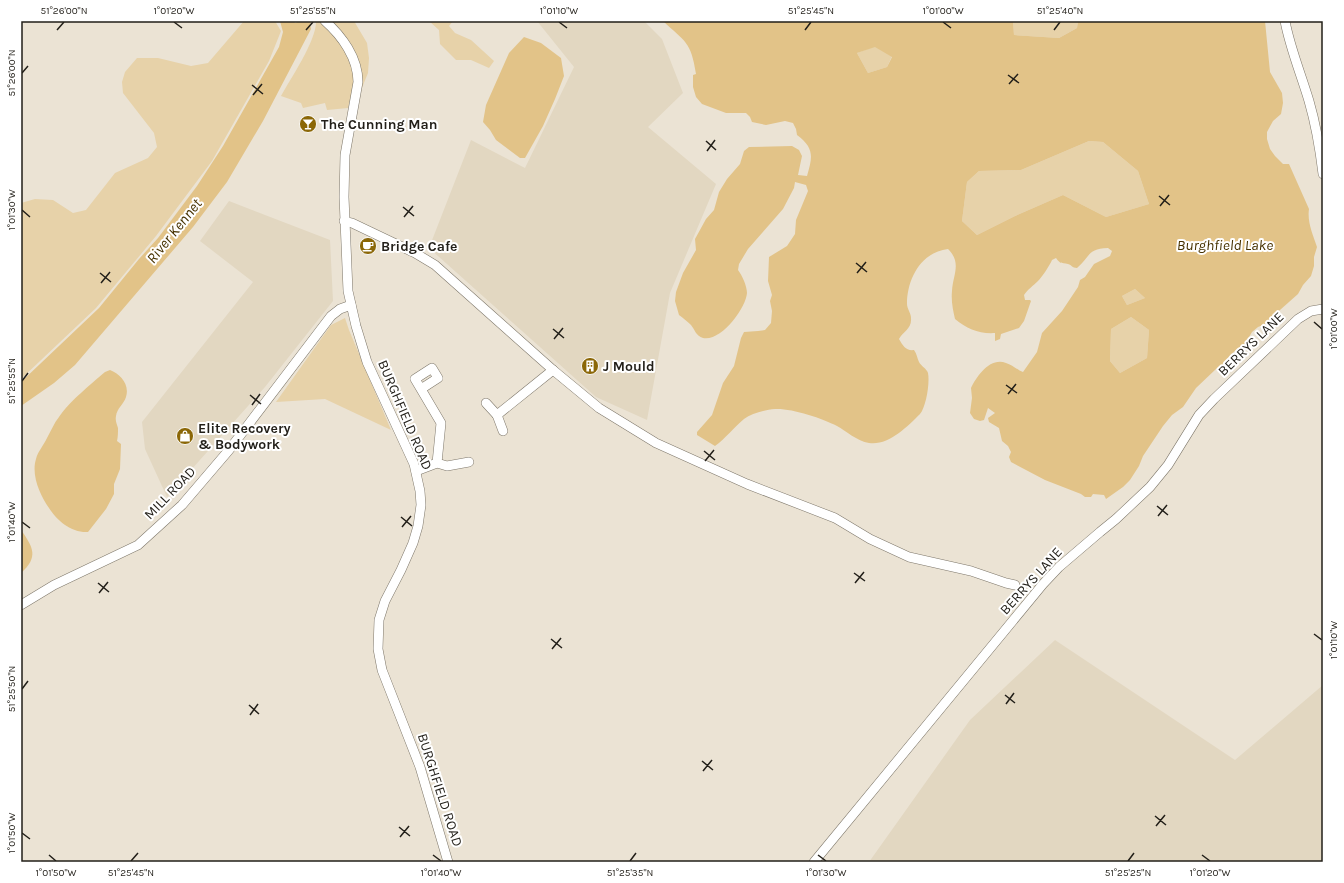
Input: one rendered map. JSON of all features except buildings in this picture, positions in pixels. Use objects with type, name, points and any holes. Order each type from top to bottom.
[{"type":"street","points":[[1285,21],[1297,67],[1310,102],[1323,174]]},
{"type":"street","name":"BURGHFIELD ROAD","points":[[325,22],[343,42],[350,53],[358,73],[358,82],[345,155],[344,184],[344,221],[348,284],[351,305],[367,362],[407,448],[416,471],[422,505],[413,543],[401,570],[389,591],[382,610],[379,620],[378,649],[382,670],[420,767],[448,862]]},
{"type":"street","points":[[344,221],[352,223],[415,253],[435,265],[553,370],[599,408],[656,443],[747,484],[835,518],[870,540],[909,557],[971,571],[1007,587],[1015,585]]},
{"type":"street","points":[[1323,304],[1323,309]]},
{"type":"street","name":"MILL ROAD","points":[[21,604],[138,544],[182,505],[228,450],[331,316],[340,309],[351,305]]},
{"type":"street","name":"BERRYS LANE","points":[[814,862],[1043,584],[1059,567],[1116,519],[1150,487],[1168,465],[1199,415],[1214,399],[1298,319],[1311,311],[1323,309]]},
{"type":"street","points":[[497,415],[553,370]]},
{"type":"street","points":[[421,389],[441,423],[437,463]]},
{"type":"street","points":[[486,403],[497,415],[503,431]]},
{"type":"street","points":[[416,471],[437,463],[447,466],[469,462]]},
{"type":"shaded area","points":[[244,21],[275,21],[281,31],[269,61],[212,161],[156,236],[96,308],[21,379],[21,203],[35,199],[53,200],[73,213],[86,210],[115,173],[148,158],[157,147],[154,133],[123,93],[122,82],[125,72],[137,58],[158,58],[191,66],[208,63]]},
{"type":"shaded area","points":[[317,21],[354,21],[367,43],[369,58],[368,73],[359,95],[350,100],[348,108],[327,110],[325,103],[303,108],[301,103],[281,96],[308,49]]},
{"type":"shaded area","points":[[429,21],[453,21],[449,26],[455,33],[471,40],[494,61],[489,68],[471,60],[456,60],[440,44],[439,30]]},
{"type":"shaded area","points":[[537,21],[644,21],[662,39],[683,93],[648,127],[716,184],[670,293],[647,420],[596,397],[429,248],[471,140],[525,168],[574,67]]},
{"type":"shaded area","points":[[1013,21],[1078,21],[1077,28],[1059,38],[1014,35]]},
{"type":"shaded area","points":[[875,46],[892,56],[887,67],[868,73],[857,53]]},
{"type":"shaded area","points":[[1089,141],[1103,142],[1138,171],[1149,204],[1106,217],[1063,195],[1015,216],[977,235],[962,221],[967,182],[979,171],[1021,170]]},
{"type":"shaded area","points":[[229,201],[330,240],[333,301],[265,387],[167,497],[145,449],[142,422],[253,282],[200,241]]},
{"type":"shaded area","points":[[1135,289],[1145,298],[1127,305],[1122,296]]},
{"type":"shaded area","points":[[1131,317],[1149,330],[1147,358],[1120,373],[1110,361],[1111,329]]},
{"type":"shaded area","points":[[345,318],[391,430],[325,399],[276,402],[331,325]]},
{"type":"shaded area","points":[[1055,640],[1235,760],[1323,685],[1323,862],[869,862],[970,720]]},
{"type":"water","name":"River Kennet","points":[[280,21],[294,21],[295,23],[300,21],[312,21],[310,24],[311,29],[263,121],[227,182],[193,227],[75,365],[54,383],[21,406],[21,382],[99,308],[158,238],[197,186],[223,146],[279,47],[283,32]]},
{"type":"water","name":"Burghfield Lake","points":[[663,21],[1013,21],[1014,35],[1059,38],[1077,28],[1078,21],[1265,21],[1270,72],[1282,93],[1283,103],[1281,114],[1273,121],[1267,132],[1267,139],[1270,149],[1275,156],[1283,164],[1289,164],[1309,209],[1310,224],[1317,247],[1311,276],[1303,285],[1298,294],[1271,318],[1268,323],[1258,327],[1252,332],[1245,344],[1231,354],[1224,364],[1216,369],[1196,388],[1183,407],[1172,415],[1163,426],[1143,456],[1139,466],[1130,480],[1106,499],[1104,495],[1093,494],[1091,497],[1085,497],[1045,480],[1011,462],[1009,457],[1011,452],[1008,446],[1002,441],[999,428],[989,422],[988,418],[995,413],[988,408],[984,420],[980,421],[974,419],[970,413],[972,398],[971,388],[980,373],[989,365],[1000,362],[1006,363],[1023,372],[1037,352],[1042,333],[1062,311],[1078,287],[1080,280],[1085,277],[1094,264],[1110,256],[1112,251],[1108,248],[1096,250],[1090,254],[1077,268],[1060,262],[1056,258],[1052,260],[1040,279],[1024,295],[1025,300],[1031,301],[1024,321],[1019,328],[1001,334],[1000,339],[995,341],[995,333],[984,333],[974,330],[964,326],[955,319],[952,298],[956,269],[955,259],[948,249],[938,251],[930,255],[917,268],[913,276],[907,304],[911,316],[911,322],[909,327],[899,339],[905,348],[914,350],[919,362],[928,373],[926,401],[920,414],[909,424],[890,439],[883,442],[869,443],[856,438],[831,423],[815,417],[789,410],[775,409],[759,412],[747,417],[715,446],[697,435],[697,432],[712,415],[723,383],[734,366],[744,332],[765,330],[771,323],[772,311],[770,301],[772,295],[768,281],[769,257],[787,246],[795,234],[796,220],[808,191],[806,185],[795,182],[794,188],[783,209],[748,249],[739,264],[738,270],[746,287],[746,299],[737,315],[725,329],[710,338],[703,338],[699,336],[691,325],[679,315],[675,301],[676,292],[683,273],[696,250],[695,239],[706,219],[714,210],[719,192],[727,179],[740,164],[744,151],[749,147],[792,146],[799,150],[802,156],[798,175],[807,176],[811,153],[807,144],[797,135],[793,123],[785,121],[766,125],[752,122],[746,113],[726,113],[702,104],[696,97],[693,87],[693,75],[696,74],[689,48],[682,38]],"holes":[[[875,47],[892,57],[887,67],[868,73],[857,53]],[[1089,141],[1103,142],[1138,171],[1149,204],[1106,217],[1063,195],[1015,216],[977,235],[962,221],[967,182],[979,171],[1021,170]],[[1135,289],[1145,298],[1127,305],[1122,296]],[[1131,317],[1149,330],[1147,358],[1120,373],[1110,361],[1111,329]]]},
{"type":"water","points":[[524,37],[541,43],[561,58],[564,76],[543,126],[525,158],[520,158],[496,140],[483,122],[486,105],[509,53]]},
{"type":"water","points":[[110,370],[121,377],[127,388],[126,397],[117,413],[116,418],[118,428],[117,441],[121,444],[120,469],[114,484],[114,494],[106,509],[88,532],[82,532],[61,522],[52,513],[42,497],[37,485],[35,472],[36,459],[63,411],[74,399],[105,372]]},
{"type":"water","points":[[21,530],[29,542],[32,557],[27,567],[21,573]]},
{"type":"place","name":"The Cunning Man","points":[[308,124]]},
{"type":"place","name":"Bridge Cafe","points":[[368,246]]},
{"type":"place","name":"J Mould","points":[[590,366]]},
{"type":"place","name":"Elite Recovery & Bodywork","points":[[185,436]]}]
